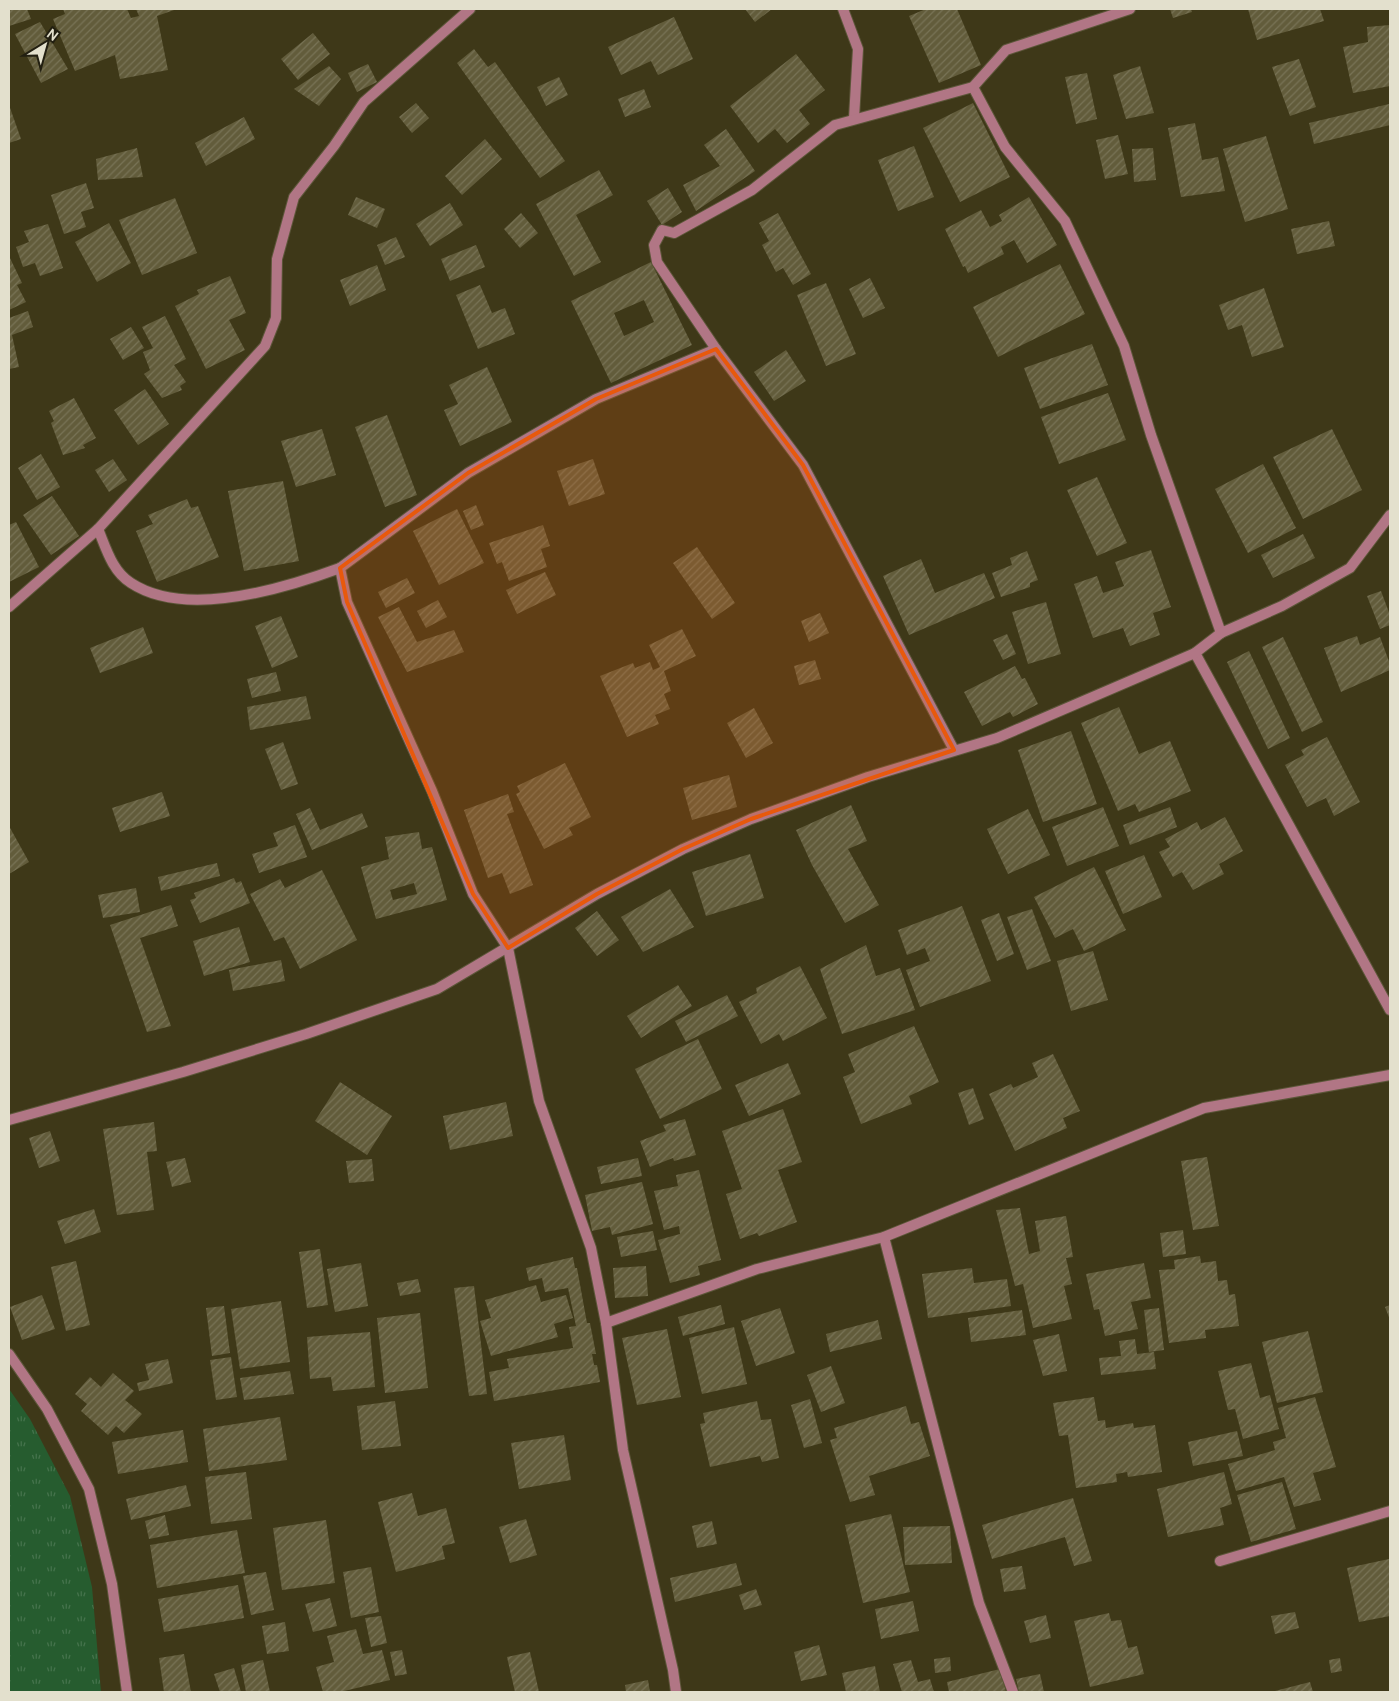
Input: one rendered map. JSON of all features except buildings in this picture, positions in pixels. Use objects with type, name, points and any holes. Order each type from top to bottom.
[{"type":"street","points":[[9,606],[98,529],[265,346],[276,318],[277,259],[294,197],[334,146],[364,102],[470,9]]},
{"type":"street","points":[[843,9],[858,49],[854,118]]},
{"type":"street","points":[[954,750],[803,465],[716,349],[656,262],[654,245],[656,236],[662,230],[674,233],[752,190],[835,125],[854,118],[974,87],[1006,50],[1130,9]]},
{"type":"street","points":[[974,87],[1005,147],[1065,221],[1124,346],[1151,435],[1221,633]]},
{"type":"street","points":[[98,529],[113,564],[130,583],[155,596],[183,600],[217,598],[292,585],[340,568],[468,473],[596,399],[716,349]]},
{"type":"street","points":[[9,1120],[192,1069],[306,1034],[428,992],[508,948],[597,894],[683,849],[760,816],[868,777],[997,738],[1195,653],[1221,633],[1282,606],[1350,568],[1390,515]]},
{"type":"street","points":[[340,568],[347,602],[432,791],[472,894],[508,948],[539,1101],[591,1248],[606,1323],[623,1450],[673,1670],[676,1692]]},
{"type":"street","points":[[1195,653],[1390,1010]]},
{"type":"street","points":[[606,1323],[757,1269],[884,1237],[1204,1108],[1390,1075]]},
{"type":"street","points":[[884,1237],[979,1603],[1013,1692]]},
{"type":"street","points":[[9,1354],[47,1409],[89,1489],[112,1584],[127,1692]]},
{"type":"street","points":[[1220,1561],[1390,1511]]},
{"type":"highlighted area","points":[[716,349],[803,465],[954,750],[751,819],[683,849],[597,894],[508,948],[473,894],[347,602],[340,568],[468,473],[596,399]]},
{"type":"green space","points":[[9,1389],[30,1419],[70,1496],[92,1587],[101,1692],[9,1692]]}]
